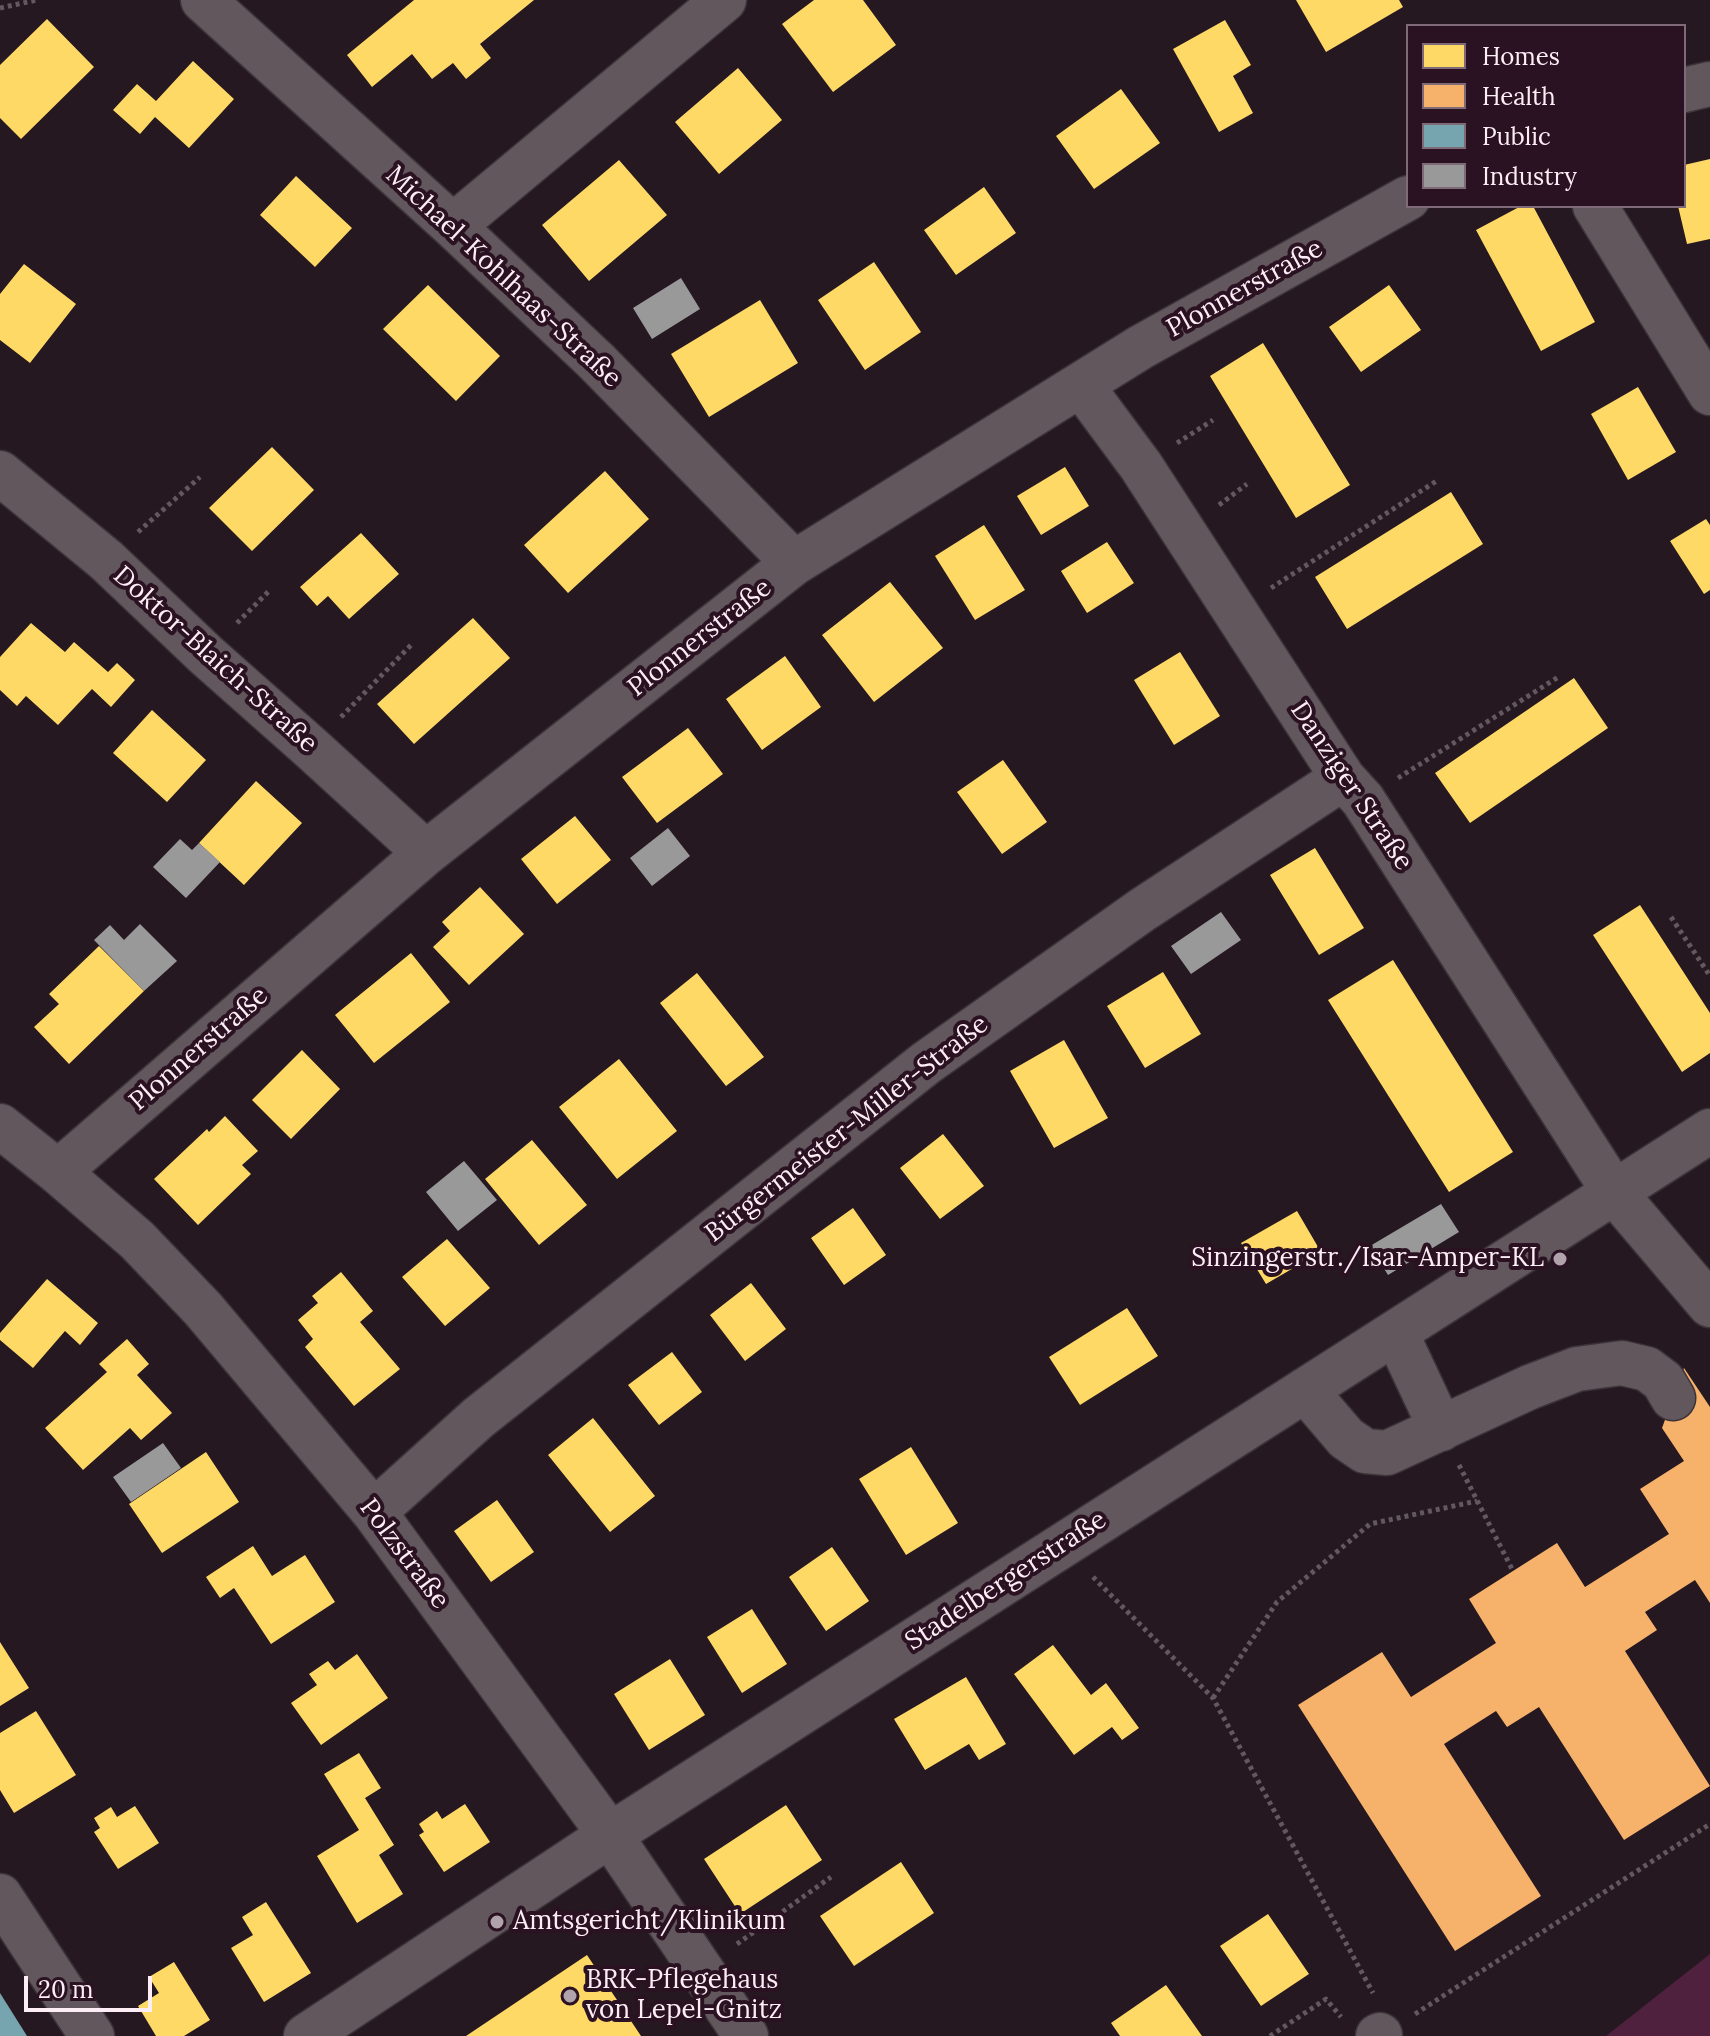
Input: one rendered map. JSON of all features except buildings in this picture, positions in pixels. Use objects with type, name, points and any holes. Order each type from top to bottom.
[{"type":"street","name":"Michael-Kohlhaas-Straße","points":[[203,0],[453,226],[596,361],[794,563]]},
{"type":"street","points":[[453,226],[724,0]]},
{"type":"street","points":[[1686,90],[1710,84]]},
{"type":"street","name":"Plonnerstraße","points":[[58,1172],[426,853],[794,563],[1141,347],[1406,199]]},
{"type":"street","points":[[1596,208],[1710,393]]},
{"type":"street","name":"Danziger Straße","points":[[1081,385],[1141,466],[1614,1192],[1710,1305]]},
{"type":"street","name":"Doktor-Blaich-Straße","points":[[0,473],[106,560],[206,655],[426,853]]},
{"type":"street","name":"Bürgermeister-Miller-Straße","points":[[374,1512],[478,1418],[926,1063],[1142,910],[1353,789]]},
{"type":"street","name":"Polzstraße","points":[[0,1126],[137,1240],[203,1309],[374,1512],[610,1835],[746,2036]]},
{"type":"street","name":"Stadelbergerstraße","points":[[306,2036],[610,1835],[1710,1131]]},
{"type":"street","points":[[1396,1333],[1441,1429]]},
{"type":"street","points":[[1305,1390],[1346,1438],[1365,1451],[1387,1453],[1530,1387],[1577,1369],[1622,1363],[1647,1369],[1663,1381],[1673,1398]]},
{"type":"street","points":[[0,1896],[92,2036]]},
{"type":"path","points":[[0,8],[37,0]]},
{"type":"path","points":[[106,560],[200,477]]},
{"type":"path","points":[[1236,611],[1438,480]]},
{"type":"path","points":[[311,748],[413,643]]},
{"type":"path","points":[[1353,789],[1560,676]]},
{"type":"path","points":[[1671,917],[1710,976]]},
{"type":"path","points":[[1441,1429],[1513,1571]]},
{"type":"path","points":[[1213,1698],[1277,1602],[1370,1524],[1477,1501]]},
{"type":"path","points":[[1061,1545],[1213,1698],[1375,2032]]},
{"type":"path","points":[[1375,2032],[1710,1824]]},
{"type":"path","points":[[701,1970],[831,1877]]},
{"type":"path","points":[[1270,2036],[1326,1999],[1375,2032]]},
{"type":"shaded area","points":[[1710,1954],[1710,2036],[1606,2036]]},
{"type":"place","name":"Sinzingerstr./Isar-Amper-KL","points":[[1560,1259]]},
{"type":"place","name":"Amtsgericht/Klinikum","points":[[497,1922]]},
{"type":"place","name":"BRK-Pflegehaus von Lepel-Gnitz","points":[[570,1996]]}]
